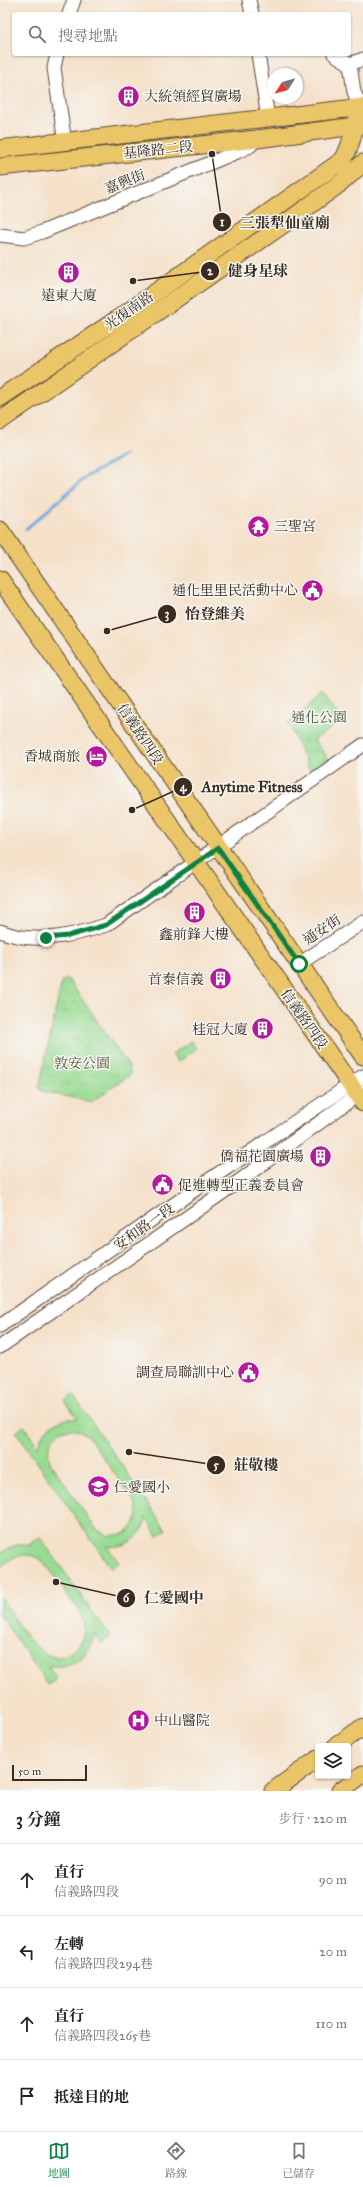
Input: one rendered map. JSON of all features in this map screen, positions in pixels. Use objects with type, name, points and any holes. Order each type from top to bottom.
[{"type":"main road","name":"基隆路二段","points":[[0,149],[65,143],[362,108]]},
{"type":"main road","name":"光復南路","points":[[0,398],[122,316],[343,160],[351,147],[359,125],[362,108]]},
{"type":"main road","name":"基隆路二段","points":[[0,168],[257,139],[359,125]]},
{"type":"main road","name":"光復南路","points":[[0,421],[284,224],[342,182],[363,164]]},
{"type":"main road","name":"信義路四段","points":[[0,530],[363,1056]]},
{"type":"main road","name":"信義路四段","points":[[0,579],[197,862],[360,1088]]},
{"type":"main road","points":[[340,1743],[363,1727]]},
{"type":"main road","points":[[273,1791],[315,1761]]},
{"type":"main road","points":[[340,1791],[363,1774]]},
{"type":"street","points":[[70,12],[74,0]]},
{"type":"street","points":[[250,0],[252,12]]},
{"type":"street","points":[[57,56],[54,68],[65,143]]},
{"type":"street","points":[[258,56],[268,118]]},
{"type":"street","points":[[337,56],[350,64],[354,92],[362,108]]},
{"type":"street","points":[[350,64],[363,59]]},
{"type":"street","name":"嘉興街","points":[[0,235],[24,238],[42,232],[237,152],[250,146],[257,139]]},
{"type":"street","points":[[0,931],[14,935],[53,938],[68,936],[106,925],[218,848],[305,785],[361,751]]},
{"type":"street","name":"通安街","points":[[299,964],[363,922]]},
{"type":"street","name":"安和路一段","points":[[0,1326],[360,1088]]},
{"type":"street","name":"安和路一段","points":[[0,1347],[235,1184],[360,1088]]},
{"type":"green space","name":"通化公園","points":[[323,693],[342,721],[314,740],[329,760],[311,773],[288,723]]},
{"type":"green space","name":"敦安公園","points":[[68,979],[129,1067],[130,1075],[91,1102],[41,1091],[39,1088],[62,981]]},
{"type":"green space","points":[[191,1041],[196,1049],[178,1062],[172,1054]]},
{"type":"green space","points":[[73,1395],[166,1530],[158,1536],[146,1518],[141,1531],[132,1540],[121,1546],[107,1546],[119,1563],[111,1568],[16,1432],[24,1426],[38,1447],[43,1434],[52,1425],[64,1420],[78,1419],[65,1401]],"holes":[[[70,1429],[81,1431],[88,1436],[134,1501],[137,1511],[136,1520],[131,1528],[124,1534],[108,1536],[96,1529],[51,1464],[48,1452],[49,1446],[54,1437],[64,1430]]]},
{"type":"green space","points":[[40,1537],[110,1637],[101,1643],[95,1634],[88,1649],[78,1660],[65,1666],[48,1666],[57,1679],[48,1685],[0,1615],[0,1596],[31,1642],[41,1651],[52,1656],[63,1656],[75,1649],[82,1640],[84,1629],[82,1617],[53,1573],[44,1563],[33,1556],[20,1556],[9,1561],[0,1570],[0,1553],[16,1545],[32,1545],[31,1543]]},
{"type":"waterway","points":[[26,529],[86,477],[125,455]]},
{"type":"place","name":"大統領經貿廣場","points":[[129,96]]},
{"type":"place","name":"三張犁仙童廟","points":[[212,154]]},
{"type":"place","name":"遠東大廈","points":[[69,273]]},
{"type":"place","name":"健身星球","points":[[133,281]]},
{"type":"place","name":"三聖宮","points":[[259,526]]},
{"type":"place","name":"通化里里民活動中心","points":[[313,590]]},
{"type":"place","name":"怡登維美","points":[[107,631]]},
{"type":"place","name":"香城商旅","points":[[96,756]]},
{"type":"place","name":"Anytime Fitness","points":[[132,810]]},
{"type":"place","name":"鑫前鋒大樓","points":[[194,912]]},
{"type":"place","name":"首泰信義","points":[[220,979]]},
{"type":"place","name":"桂冠大廈","points":[[263,1029]]},
{"type":"place","name":"僑福花園廣場","points":[[320,1156]]},
{"type":"place","name":"促進轉型正義委員會","points":[[162,1185]]},
{"type":"place","name":"調查局聯訓中心","points":[[249,1372]]},
{"type":"place","name":"莊敬樓","points":[[129,1452]]},
{"type":"place","name":"仁愛國小","points":[[99,1487]]},
{"type":"place","name":"仁愛國中","points":[[56,1582]]},
{"type":"place","name":"中山醫院","points":[[139,1720]]},
{"type":"route","points":[[46,938],[68,936],[106,925],[218,848],[299,964]]}]
